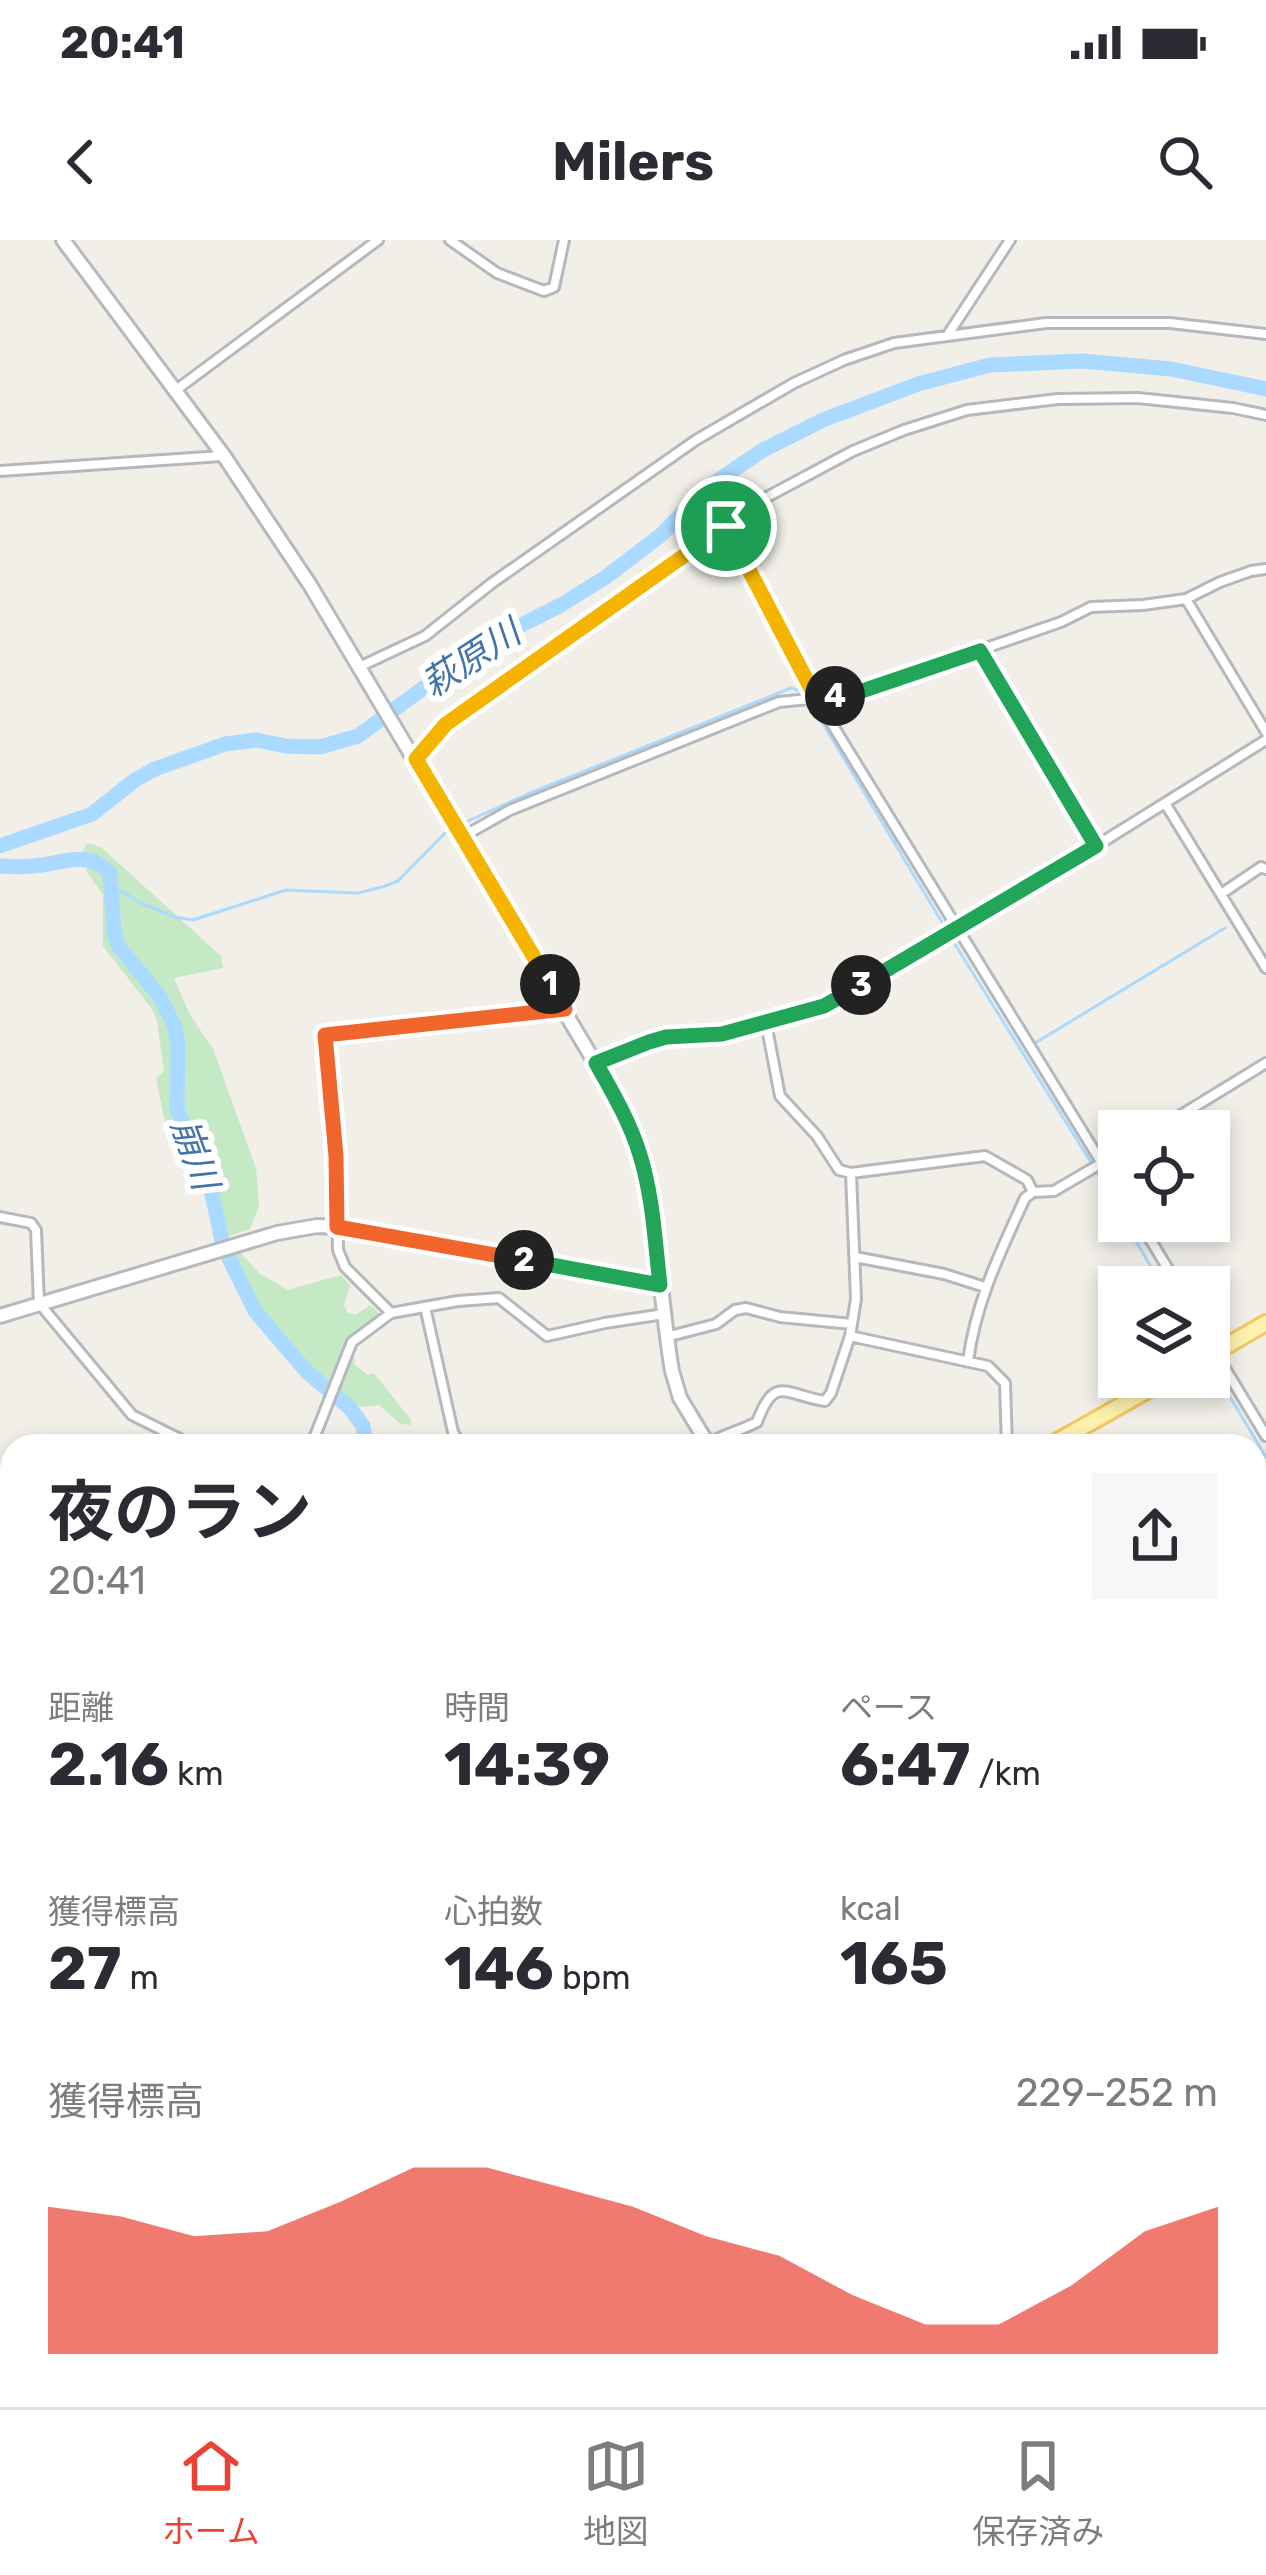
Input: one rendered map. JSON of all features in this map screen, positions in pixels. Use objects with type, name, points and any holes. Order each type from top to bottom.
[{"type":"main road","points":[[1230,1341],[1266,1323]]},
{"type":"main road","points":[[1070,1434],[1134,1398]]},
{"type":"street","points":[[63,240],[224,456],[310,585],[619,1102],[641,1157],[648,1190],[666,1337],[680,1398],[702,1434]]},
{"type":"street","points":[[176,390],[378,240]]},
{"type":"street","points":[[450,240],[497,272],[544,291],[554,287],[564,240]]},
{"type":"street","points":[[948,334],[1010,240]]},
{"type":"street","points":[[360,672],[425,636],[492,583],[697,440],[844,360],[894,343],[1046,323],[1170,323],[1266,334]]},
{"type":"street","points":[[416,759],[446,724],[752,506],[853,452],[934,418],[1058,399],[1138,398],[1266,416]]},
{"type":"street","points":[[0,471],[224,456]]},
{"type":"street","points":[[726,526],[816,698],[1098,1159]]},
{"type":"street","points":[[462,837],[510,810],[779,702],[850,695],[1061,622],[1091,607],[1186,599],[1220,582],[1266,569]]},
{"type":"street","points":[[596,1063],[666,1037],[722,1034],[824,1006],[1096,846],[1266,736],[1186,599]]},
{"type":"street","points":[[980,651],[1096,846]]},
{"type":"street","points":[[1165,803],[1266,968]]},
{"type":"street","points":[[1221,894],[1266,868]]},
{"type":"street","points":[[391,1313],[345,1267],[338,1250],[336,1156],[325,1035],[565,1009]]},
{"type":"street","points":[[766,1023],[780,1096],[818,1136],[839,1170],[851,1173],[985,1156],[1027,1180],[1033,1192]]},
{"type":"street","points":[[1189,1110],[1266,1063]]},
{"type":"street","points":[[968,1360],[985,1287],[1025,1198],[1033,1192],[1054,1191],[1098,1166]]},
{"type":"street","points":[[725,1434],[757,1422],[766,1397],[773,1392],[825,1401],[831,1393],[850,1336],[856,1299],[851,1173]]},
{"type":"street","points":[[0,1217],[31,1223],[36,1230],[39,1304],[132,1415],[170,1434]]},
{"type":"street","points":[[0,1316],[208,1252],[297,1229],[337,1227],[660,1285]]},
{"type":"street","points":[[855,1257],[985,1287]]},
{"type":"street","points":[[315,1434],[352,1342],[391,1313],[499,1298],[547,1336],[664,1314]]},
{"type":"street","points":[[425,1307],[454,1434]]},
{"type":"street","points":[[666,1337],[716,1324],[746,1308],[780,1317],[852,1324]]},
{"type":"street","points":[[850,1336],[988,1366],[1005,1383],[1006,1434]]},
{"type":"street","points":[[1230,1380],[1265,1434]]},
{"type":"green space","points":[[88,843],[102,848],[221,956],[223,968],[174,978],[190,1015],[213,1049],[256,1168],[259,1206],[250,1229],[216,1241],[206,1199],[182,1140],[168,1137],[156,1078],[164,1072],[157,1020],[103,946],[103,895],[87,872],[83,850]]},
{"type":"green space","points":[[237,1249],[259,1273],[288,1290],[341,1275],[350,1285],[344,1306],[348,1313],[356,1315],[370,1305],[382,1316],[353,1352],[355,1365],[368,1375],[374,1373],[411,1425],[401,1424],[379,1405],[356,1405],[297,1360],[261,1317],[222,1255]]},
{"type":"waterway","name":"萩原川","points":[[0,846],[92,814],[155,769],[225,744],[257,740],[320,747],[358,736],[482,645],[606,577],[661,535],[707,488],[763,450],[823,420],[918,384],[990,365],[1083,361],[1171,369],[1266,389]]},
{"type":"waterway","points":[[468,821],[791,688],[804,692],[946,929]]},
{"type":"waterway","points":[[113,886],[174,917],[193,920],[286,890],[358,893],[382,887],[398,881],[445,833]]},
{"type":"waterway","name":"崩川","points":[[0,866],[86,860],[110,873],[119,947],[160,997],[174,1025],[177,1110],[207,1170],[223,1246],[255,1311],[307,1372],[350,1408],[364,1434]]},
{"type":"waterway","points":[[1035,1043],[1225,928]]},
{"type":"waterway","points":[[951,938],[1092,1164]]},
{"type":"waterway","points":[[1136,1242],[1151,1266]]},
{"type":"waterway","points":[[1230,1397],[1252,1434]]},
{"type":"route","points":[[726,526],[816,698],[850,695],[980,651],[1096,846],[824,1006],[722,1034],[666,1037],[596,1063],[619,1102],[641,1157],[660,1285],[337,1227],[325,1035],[565,1009],[416,759],[446,724],[726,526]]}]
